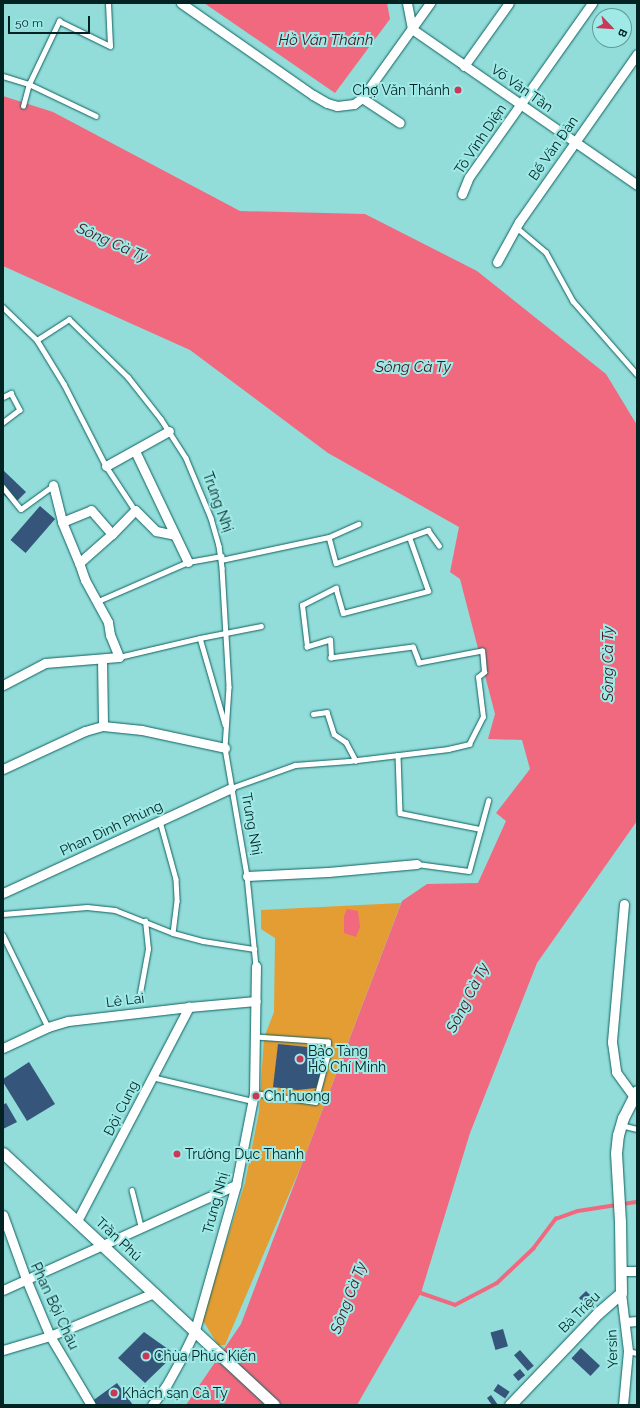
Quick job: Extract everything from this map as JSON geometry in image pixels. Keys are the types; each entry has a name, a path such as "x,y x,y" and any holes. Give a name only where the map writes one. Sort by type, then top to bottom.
{"street":[{"path":"181,3 327,103 337,106 354,104 362,98 430,3"},
{"path":"407,3 412,29"},
{"path":"464,66 509,3"},
{"name":"Tô Vĩnh Diện","path":"462,194 469,177 592,3"},
{"name":"Võ Văn Tần","path":"412,29 637,185"},
{"name":"Bế Văn Đàn","path":"497,262 516,226 637,54"},
{"path":"362,98 400,123"},
{"path":"106,466 169,431"},
{"path":"135,451 188,562"},
{"path":"3,685 17,676 45,663 119,657 110,635 108,622 85,580 62,522 54,486"},
{"path":"62,522 91,510 112,534"},
{"path":"79,563 112,534 135,510 156,531 175,535"},
{"path":"102,659 103,726"},
{"path":"3,769 85,730 103,726 142,730 225,748"},
{"name":"Phan Đình Phùng","path":"3,893 231,788"},
{"path":"247,876 328,872 417,864"},
{"path":"624,904 612,1042 616,1072 636,1094"},
{"name":"Trưng Nhị","path":"152,1405 166,1386 182,1357 194,1330 236,1185 254,1097 256,966"},
{"name":"Lê Lai","path":"3,1048 48,1027 68,1021 256,1001"},
{"name":"Đội Cung","path":"77,1221 189,1007"},
{"name":"Bà Triệu","path":"510,1405 598,1313 621,1293 620,1222 616,1153 621,1125 636,1094"},
{"name":"Trần Phú","path":"3,1153 274,1405"},
{"path":"3,1290 102,1244 236,1185"},
{"name":"Phan Bội Châu","path":"3,1215 26,1279 50,1336 90,1405"},
{"path":"621,1271 637,1271"},
{"path":"3,1350 50,1336 154,1293"},
{"name":"Yersin","path":"621,1293 625,1322 632,1352 623,1405"},
{"path":"625,1322 637,1321"}],"lane":[{"path":"23,106 29,84 59,21 110,46 108,3"},
{"path":"3,76 29,84 96,116"},
{"path":"516,226 546,252 573,301 637,374"},
{"path":"3,307 36,340 64,384 106,466 135,510"},
{"name":"Trưng Nhị","path":"36,340 70,319 128,377 169,431 186,458 211,518 221,558 229,687 225,748 247,876 256,966"},
{"path":"3,397 11,393 20,410 3,422"},
{"path":"3,487 21,509 54,486"},
{"path":"96,602 188,562 221,558 329,537 358,524"},
{"path":"329,537 336,563 428,530 440,545"},
{"path":"231,788 295,765 356,761 448,749 469,744 483,717 478,677 484,672 482,651 419,663 413,647 331,658 330,640 307,647 302,606 336,588 343,613 428,591 409,537"},
{"path":"119,657 200,638 261,626"},
{"path":"200,638 226,728"},
{"path":"313,714 326,712 334,734 346,742 356,761"},
{"path":"398,755 400,813 480,829"},
{"path":"417,864 469,871 488,801"},
{"path":"160,820 176,879 177,901 174,933"},
{"path":"3,914 88,907 115,910 174,933 204,941 254,949"},
{"path":"140,993 148,948 145,921"},
{"path":"3,935 48,1027"},
{"path":"152,1077 254,1097 315,1102 328,1057 328,1042 256,1037"},
{"path":"621,1125 637,1129"},
{"path":"132,1190 141,1227"}],"shaded area":[{"path":"401,903 301,1166 225,1345 218,1345 202,1319 245,1183 259,1112 264,1038 274,1012 275,938 261,929 261,910"}],"water":[{"name":"Hồ Văn Thánh","path":"204,3 387,3 390,19 335,93"},
{"name":"Sông Cà Ty","path":"3,96 53,112 240,211 365,214 477,271 606,374 637,425 637,821 537,963 470,1133 421,1293 357,1405 186,1405 241,1324 402,901 427,884 478,883 506,821 496,813 530,769 522,740 488,739 495,714 460,579 450,572 459,527 328,453 190,350 3,266"},
{"path":"347,909 358,911 360,927 356,937 344,933 344,916"}],"building":[{"path":"3,470 26,492 14,504 3,494"},
{"path":"40,506 55,519 26,553 10,540"},
{"name":"Bảo Tàng Hồ Chí Minh","path":"278,1044 327,1049 316,1088 297,1090 273,1087"},
{"path":"29,1062 55,1104 27,1121 3,1082 3,1079"},
{"path":"6,1103 17,1122 3,1129 3,1105"},
{"path":"586,1291 595,1300 588,1307 579,1298"},
{"path":"503,1329 508,1346 495,1350 491,1333"},
{"name":"Chùa Phúc Kiến","path":"144,1332 175,1354 145,1383 118,1358"},
{"path":"581,1348 600,1366 590,1376 571,1358"},
{"path":"520,1350 534,1366 528,1371 514,1355"},
{"path":"520,1369 525,1375 518,1381 513,1375"},
{"name":"Khách sạn Cà Ty","path":"117,1383 133,1405 93,1405 91,1402"},
{"path":"498,1384 510,1392 505,1398 494,1391"},
{"path":"491,1395 498,1405 492,1405 487,1398"}],"waterway":[{"path":"418,1292 455,1305 497,1283 533,1249 556,1219 578,1211 637,1202"}],"place":[{"name":"Chợ Văn Thánh","path":"458,90"},
{"name":"Bảo Tàng Hồ Chí Minh","path":"300,1059"},
{"name":"Chi huong","path":"256,1096"},
{"name":"Trường Dục Thanh","path":"177,1154"},
{"name":"Chùa Phúc Kiến","path":"146,1356"},
{"name":"Khách sạn Cà Ty","path":"114,1393"}]}
